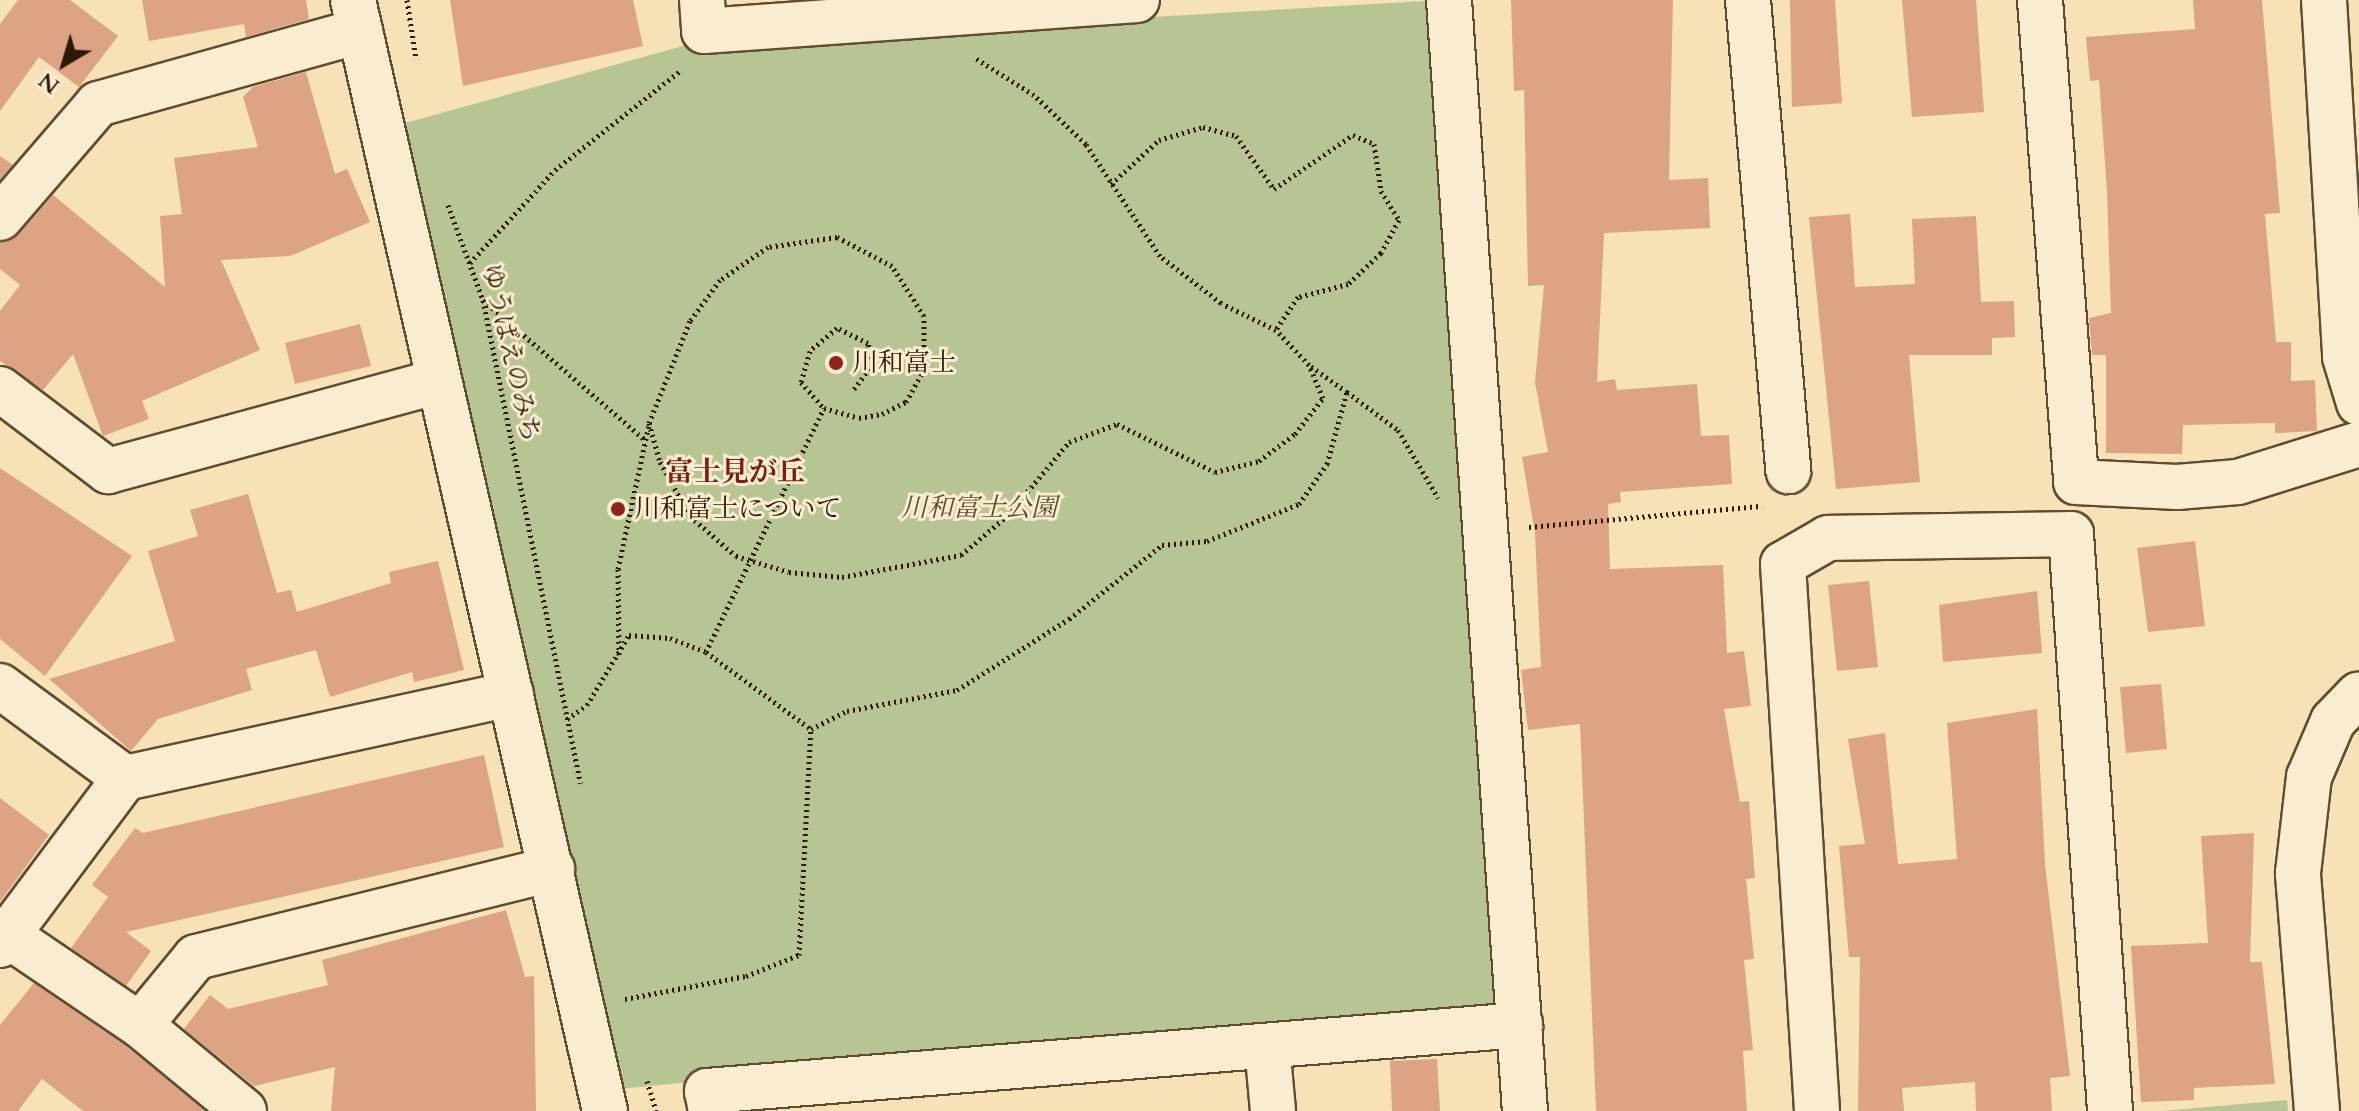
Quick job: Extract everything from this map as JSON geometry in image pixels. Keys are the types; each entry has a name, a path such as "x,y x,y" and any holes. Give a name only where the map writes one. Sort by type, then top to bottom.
{"street":[{"path":"702,0 704,31 1137,0"},
{"path":"1449,0 1525,1111"},
{"path":"1748,0 1779,488"},
{"path":"2040,0 2076,482 2177,487 2238,482 2359,444"},
{"path":"2324,0 2345,357 2359,403"},
{"path":"0,218 98,104 357,15 435,382 552,869 605,1111"},
{"path":"0,389 108,471 435,382"},
{"path":"1817,1111 1783,564 1828,538 2071,534 2110,1111"},
{"path":"0,686 125,778"},
{"path":"244,1111 140,1025 2,937 125,778 511,694"},
{"path":"2317,1111 2298,873 2309,777 2333,721 2359,694"},
{"path":"140,1025 196,957 552,869"},
{"path":"711,1111 707,1091 1520,1025"},
{"path":"1267,1046 1273,1111"}],"path":[{"path":"407,0 418,77"},
{"path":"968,53 1034,95 1086,144 1160,256 1221,303 1276,330 1309,365 1398,430 1432,495 1485,532 1779,488"},
{"path":"470,263 555,170 675,71 689,69"},
{"path":"1111,184 1159,140 1203,127 1236,136 1274,189 1353,135 1374,144 1381,191 1399,220 1381,253 1348,284 1298,297 1276,330"},
{"name":"ゆうばえのみち","path":"444,194 483,300 567,719 587,705 619,655"},
{"path":"619,655 618,569 649,423 690,321 720,280 768,247 837,237 892,266 924,316 924,370 906,402 882,414 859,418 824,408 801,382 810,351 837,328 868,343 873,364 854,389"},
{"path":"483,300 645,441"},
{"path":"649,423 660,462 690,516 736,556 842,577 961,555 1008,515 1069,442 1117,424 1215,472 1259,461 1295,434 1323,398 1309,365"},
{"path":"811,729 847,711 957,690 1069,619 1162,545 1207,541 1299,504 1327,464 1347,392"},
{"path":"706,652 754,561 824,408"},
{"path":"619,655 629,635 670,638 706,652 811,729"},
{"path":"624,999 746,976 799,955 811,729"}],"green space":[{"name":"川和富士公園","path":"1425,1 1495,1003 619,1089 398,125 690,44"},
{"path":"2287,1100 2288,1111 2162,1111"}],"building":[{"path":"18,0 70,0 118,36 79,87 39,57 0,111 0,24"},
{"path":"142,0 306,0 309,19 246,37 244,24 149,41"},
{"path":"450,0 633,0 643,46 463,86"},
{"path":"1511,0 1673,0 1669,180 1708,178 1710,228 1604,233 1597,382 1615,379 1617,390 1697,384 1701,436 1729,435 1732,484 1620,492 1621,502 1608,504 1610,569 1723,565 1727,653 1744,651 1751,706 1724,709 1740,802 1749,801 1755,878 1746,879 1754,959 1744,960 1753,1050 1743,1051 1747,1111 1596,1111 1580,724 1528,730 1521,670 1541,667 1535,533 1522,457 1548,452 1535,382 1544,285 1528,286 1524,90 1514,91"},
{"path":"1790,0 1835,0 1842,103 1792,107"},
{"path":"1902,0 1976,0 1984,112 1912,117"},
{"path":"2193,0 2262,0 2280,213 2265,214 2276,342 2291,342 2291,381 2315,380 2317,431 2275,433 2275,423 2183,425 2182,454 2106,453 2106,355 2092,355 2089,318 2111,313 2107,191 2099,80 2090,81 2086,37 2195,29"},
{"path":"306,72 335,174 347,169 370,222 290,256 221,260 260,350 142,401 149,419 103,436 73,354 43,390 0,361 0,311 20,285 0,269 0,242 19,234 53,195 165,287 160,216 182,214 174,158 258,147 243,97 253,87"},
{"path":"0,156 13,165 0,180"},
{"path":"1850,214 1855,287 1915,284 1912,219 1976,216 1981,302 2014,301 2015,337 1992,338 1992,355 1909,355 1920,482 1836,489 1809,217"},
{"path":"360,324 371,366 295,384 285,343"},
{"path":"0,468 132,556 45,676 0,639"},
{"path":"248,494 277,593 291,590 297,612 391,583 389,572 438,561 464,670 414,682 412,672 330,697 316,650 246,669 252,690 158,719 131,751 49,679 175,641 148,551 198,536 190,510"},
{"path":"2195,541 2205,626 2148,632 2137,548"},
{"path":"1869,581 1878,667 1837,671 1828,585"},
{"path":"2037,591 2042,653 1943,662 1939,605"},
{"path":"2161,684 2167,749 2126,753 2120,687"},
{"path":"2037,709 2045,864 2070,1076 2050,1078 2052,1111 1976,1111 1975,1082 1902,1088 1904,1111 1858,1111 1860,957 1849,957 1839,846 1865,844 1848,739 1885,733 1898,864 1957,859 1947,723"},
{"path":"484,755 504,847 126,932 151,951 126,986 71,948 108,897 92,885 135,828 143,833"},
{"path":"0,798 49,835 0,902"},
{"path":"2254,833 2250,962 2262,962 2275,1084 2194,1088 2194,1100 2141,1102 2131,946 2208,943 2201,836"},
{"path":"506,910 525,977 534,976 536,1111 331,1111 335,1067 254,1086 184,1029 210,995 228,1009 328,985 322,960"},
{"path":"34,983 125,1045 205,1111 83,1111 42,1079 18,1111 0,1111 0,1025"},
{"path":"1437,1059 1440,1111 1392,1111 1390,1061"}],"place":[{"name":"川和富士","path":"836,363"},
{"name":"川和富士について","path":"618,509"}],"district":[{"name":"富士見が丘","path":"735,472"}]}
